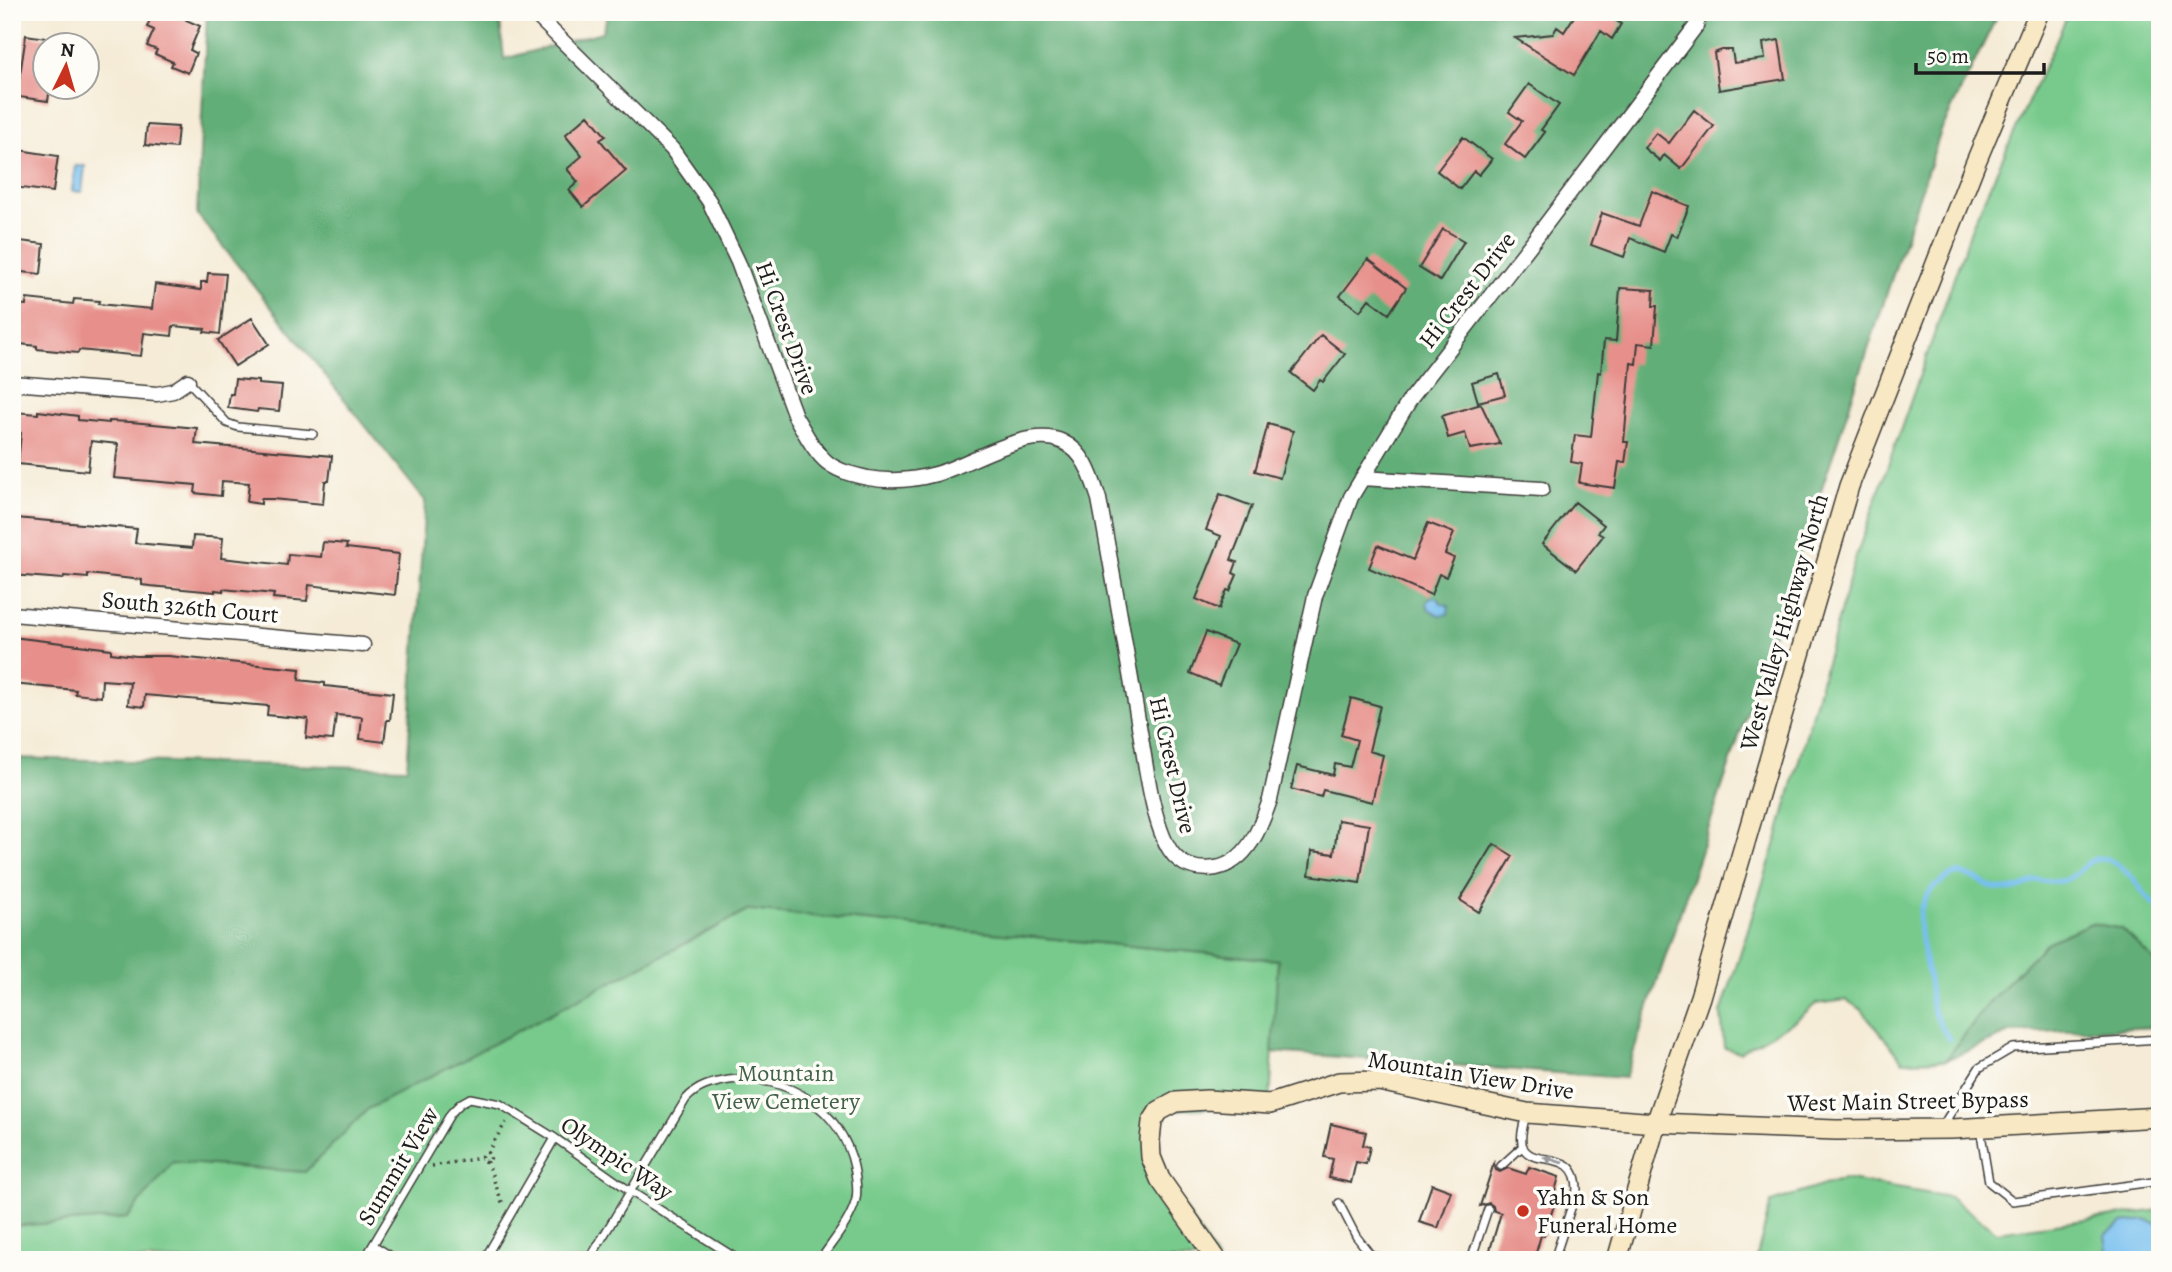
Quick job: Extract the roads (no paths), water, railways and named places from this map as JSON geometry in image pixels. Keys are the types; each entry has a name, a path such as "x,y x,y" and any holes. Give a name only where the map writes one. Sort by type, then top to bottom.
{"main road":[{"name":"West Valley Highway North","path":"1617,1260 1657,1123 1700,997 1849,485 1975,164 2039,12"},
{"name":"Mountain View Drive","path":"1217,1260 1160,1179 1151,1157 1152,1122 1159,1111 1176,1102 1208,1100 1270,1104 1339,1082 1360,1080 1403,1085 1527,1113 1657,1123"},
{"name":"West Main Street Bypass","path":"1657,1123 1836,1130 1941,1129 2160,1117"}],"street":[{"name":"Hi Crest Drive","path":"533,12 672,149 702,192 725,232 738,262 795,416 826,462 840,471 879,480 918,478 939,474 992,451 1045,438 1063,442 1082,458 1099,499 1146,768 1159,827 1170,850 1183,863 1199,869 1224,866 1241,854 1261,827 1315,596 1340,523 1362,478 1411,398 1696,26 1700,12"},
{"path":"12,383 157,394 173,391 188,381"},
{"path":"1362,478 1542,489"},
{"name":"South 326th Court","path":"12,614 363,645"}],"lane":[{"path":"188,381 228,423 238,427 313,434"},
{"path":"1941,1129 1979,1068 2013,1048 2160,1039"},
{"path":"589,1260 686,1099 707,1083 738,1079 784,1085 800,1092 832,1121 851,1153 857,1185 856,1199 850,1215 820,1260"},
{"name":"Olympic Way","path":"470,1098 489,1101 512,1112 739,1260"},
{"name":"Summit View","path":"364,1260 451,1113 470,1098"},
{"path":"1527,1113 1521,1138 1528,1153 1567,1164 1577,1179 1577,1190 1554,1260"},
{"path":"1980,1127 1989,1182 2013,1201 2160,1181"},
{"path":"484,1260 555,1138"},
{"path":"1502,1166 1523,1146"},
{"path":"1339,1203 1356,1236 1370,1254 1385,1260"},
{"path":"1471,1260 1488,1209"},
{"path":"373,1245 397,1260"}],"water":[{"path":"75,166 85,166 82,192 72,191"},
{"path":"1431,597 1438,598 1441,603 1449,606 1448,614 1439,615 1429,609 1427,603"},
{"path":"2145,1220 2160,1225 2160,1254 2153,1260 2108,1260 2105,1235 2123,1223"}],"waterway":[{"path":"1949,1039 1933,1011 1919,927 1928,894 1948,877 1962,874 1997,889 2015,889 2038,880 2066,880 2089,862 2100,858 2114,863 2129,874 2160,910"}],"place":[{"name":"Yahn & Son Funeral Home","path":"1523,1211"}],"park label":[{"name":"Mountain View Cemetery","path":"786,1087"}]}
